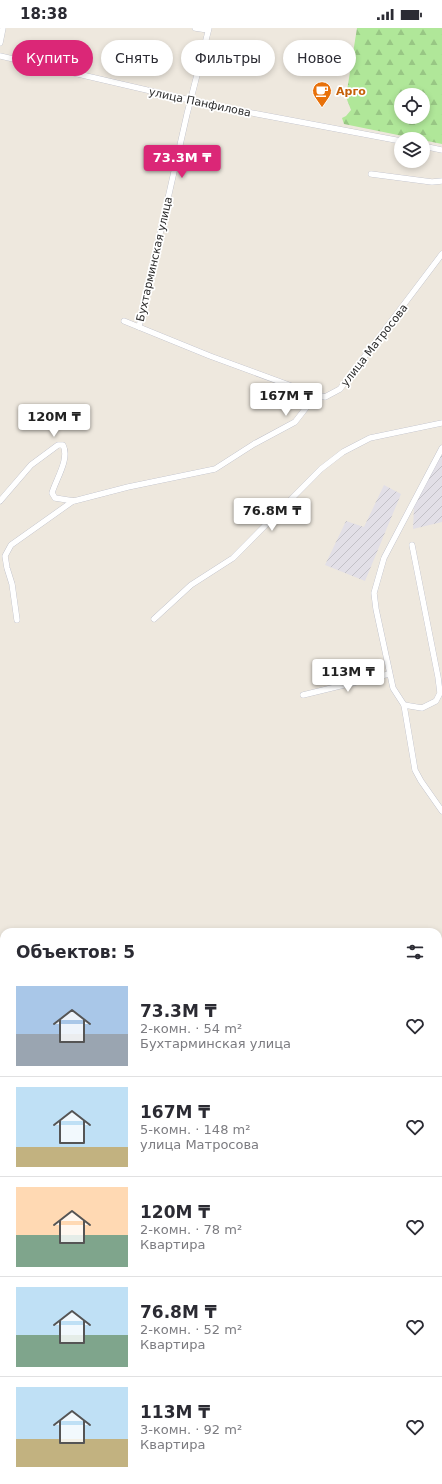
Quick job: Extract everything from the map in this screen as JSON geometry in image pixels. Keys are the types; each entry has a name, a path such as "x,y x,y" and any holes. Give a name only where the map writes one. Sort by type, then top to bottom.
{"street":[{"path":"0,43 3,28"},
{"path":"195,28 209,29"},
{"name":"Бухтарминская улица","path":"139,327 191,100 209,29"},
{"name":"улица Панфилова","path":"0,56 191,100 394,141"},
{"path":"430,147 442,150"},
{"path":"371,174 432,182 442,181"},
{"name":"улица Матросова","path":"316,396 325,397 340,389 442,254"},
{"path":"17,620 14,590 5,556 11,545 74,501 128,487 215,470 254,444 295,422 316,396 210,356 124,321"},
{"path":"154,619 191,585 237,554 322,469 343,452 370,438 442,424"},
{"path":"0,501 31,465 49,450 58,445 63,445 65,449 63,464 52,493 55,498 74,501"},
{"path":"442,448 384,558 377,578 374,593 389,674 393,688 404,705 415,770 442,811"},
{"path":"404,705 416,707 427,706 436,701 440,693 436,661 412,545"},
{"path":"303,695 389,674"}],"shaded area":[{"path":"442,453 442,522 413,529 414,507"},
{"path":"384,485 401,494 365,581 325,565 346,521 364,527"}],"green space":[{"path":"357,28 442,28 442,144 430,142 430,132 394,132 394,134 344,124 342,118 351,110 346,97 349,76 356,76 355,40"}],"place":[{"name":"Арго","path":"322,108"}]}
